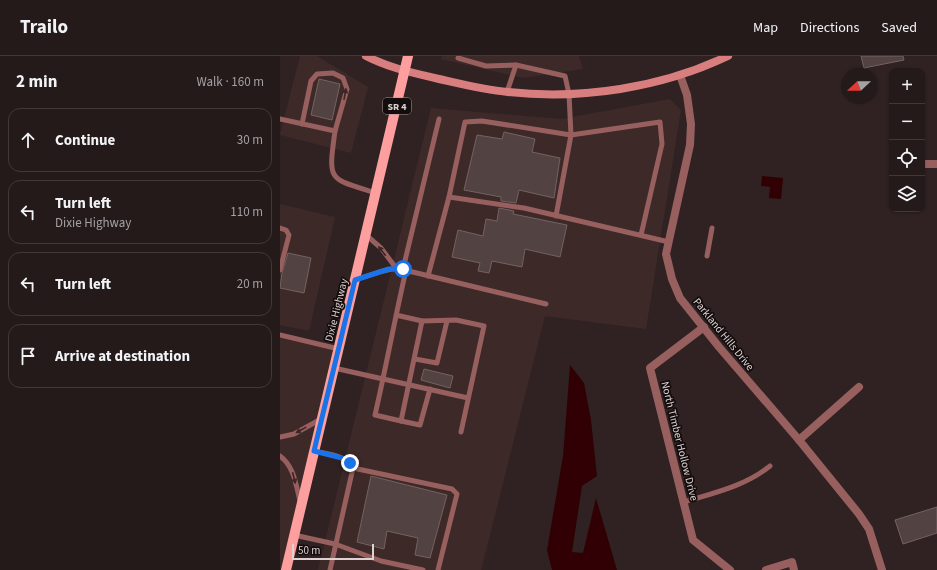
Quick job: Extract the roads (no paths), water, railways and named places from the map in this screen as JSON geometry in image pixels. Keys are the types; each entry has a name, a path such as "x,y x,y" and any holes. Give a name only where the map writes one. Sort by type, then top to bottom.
{"main road":[{"path":"366,56 405,71 466,85 506,92 569,94 623,88 680,75 728,56"},
{"name":"Dixie Highway","path":"286,570 408,56"}],"street":[{"name":"Parkland Hills Drive","path":"680,75 687,95 690,145 666,254 672,279 680,298 799,440 869,529 882,570"},
{"path":"925,164 937,164"},
{"name":"North Timber Hollow Drive","path":"704,327 650,368 693,540 730,570"},
{"path":"799,440 859,387"},
{"path":"766,570 792,562 794,570"}],"lane":[{"path":"459,56 458,58 486,66 516,64 565,76 569,94 572,136 556,216"},
{"path":"506,92 516,64"},
{"path":"302,124 311,81 317,74 333,74 342,78 347,89 335,131 331,162 332,173 340,182 376,193"},
{"path":"280,119 335,131"},
{"path":"430,390 420,426 375,415 384,379 404,270 439,119"},
{"path":"428,276 450,197 465,122 482,121 572,136 660,122 662,144 641,236"},
{"path":"450,197 524,208 669,242"},
{"path":"280,228 286,230 289,235 280,270"},
{"path":"707,256 712,228"},
{"path":"366,235 381,248 396,268"},
{"path":"355,280 396,268 546,304"},
{"path":"396,315 422,321 456,320 484,326 461,432"},
{"path":"415,359 437,363 447,320"},
{"path":"401,421 410,385 422,321"},
{"path":"280,335 339,349"},
{"path":"334,368 468,398"},
{"path":"280,437 294,434 321,418"},
{"path":"314,451 342,458 350,463 353,468 330,570"},
{"path":"280,456 293,471 301,504"},
{"path":"684,502 743,484 757,477 770,466"},
{"path":"353,468 452,489 457,494 438,570"},
{"path":"294,534 335,544 381,561 423,570"}]}
